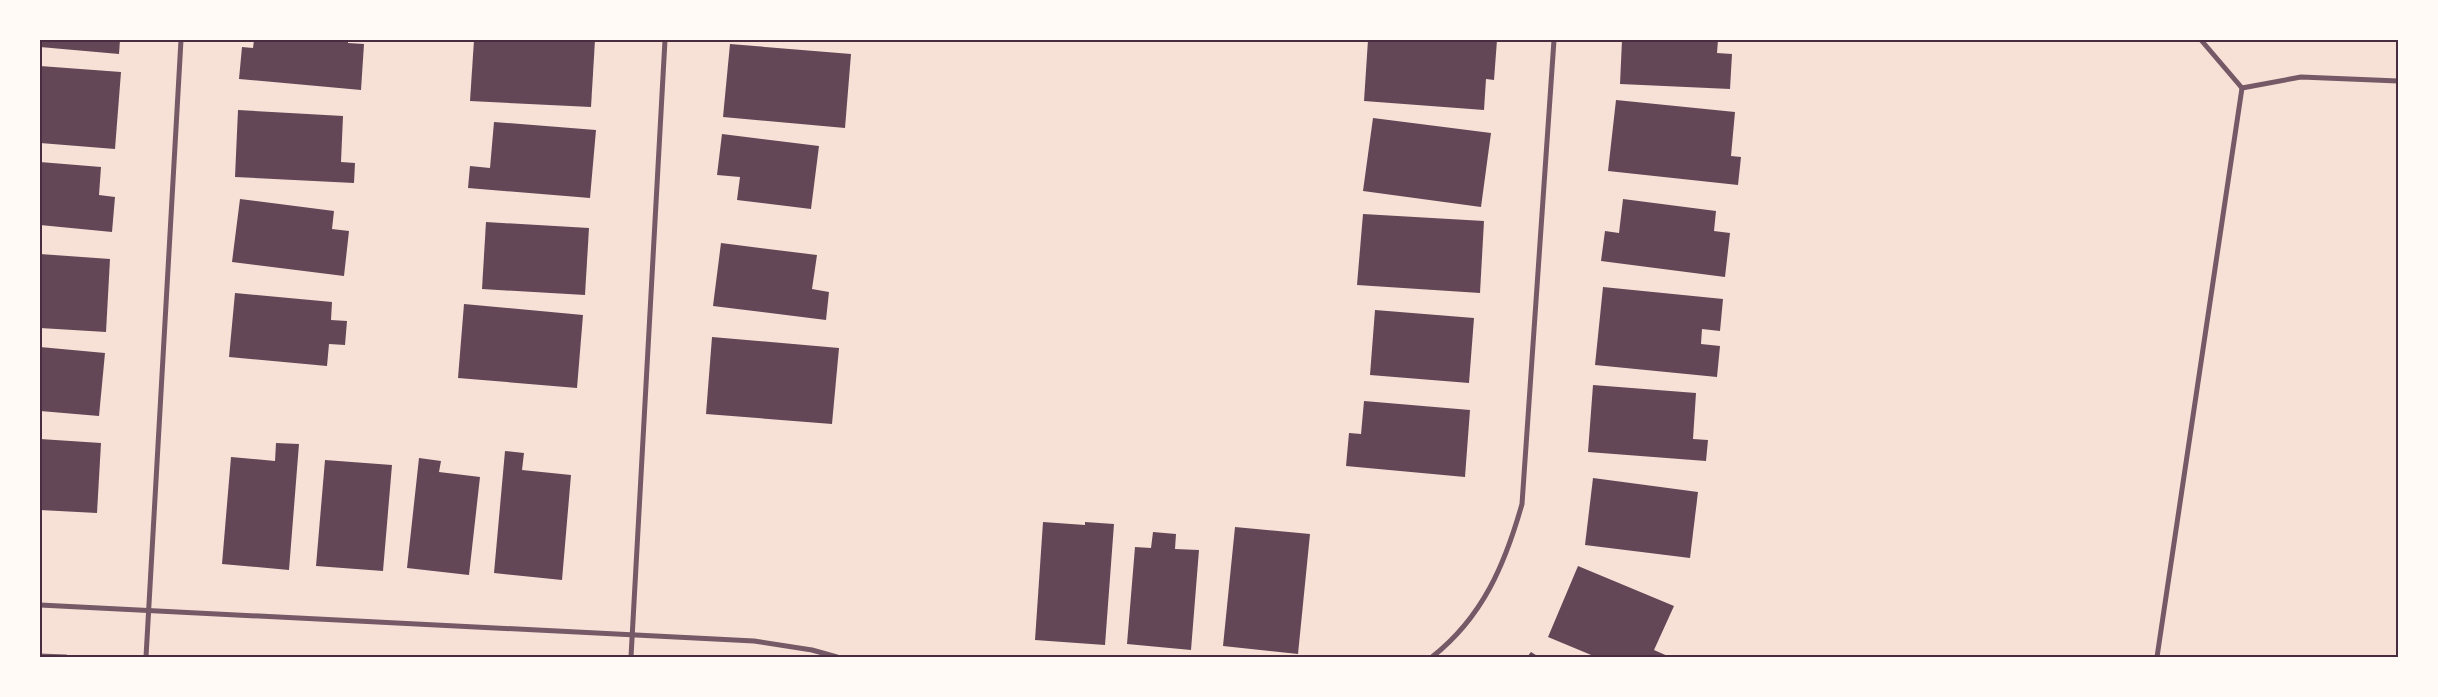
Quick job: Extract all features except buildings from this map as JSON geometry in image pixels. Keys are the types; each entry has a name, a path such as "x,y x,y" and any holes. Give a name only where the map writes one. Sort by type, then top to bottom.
{"street":[{"path":"146,657 182,40"},
{"path":"631,657 665,40"},
{"path":"1432,657 1458,636 1484,601 1502,565 1522,504 1554,40"},
{"path":"2157,657 2242,88 2201,40"},
{"path":"2242,88 2301,77 2398,81"},
{"path":"40,605 632,636 754,640 837,657"},
{"path":"40,656 66,657"}]}
